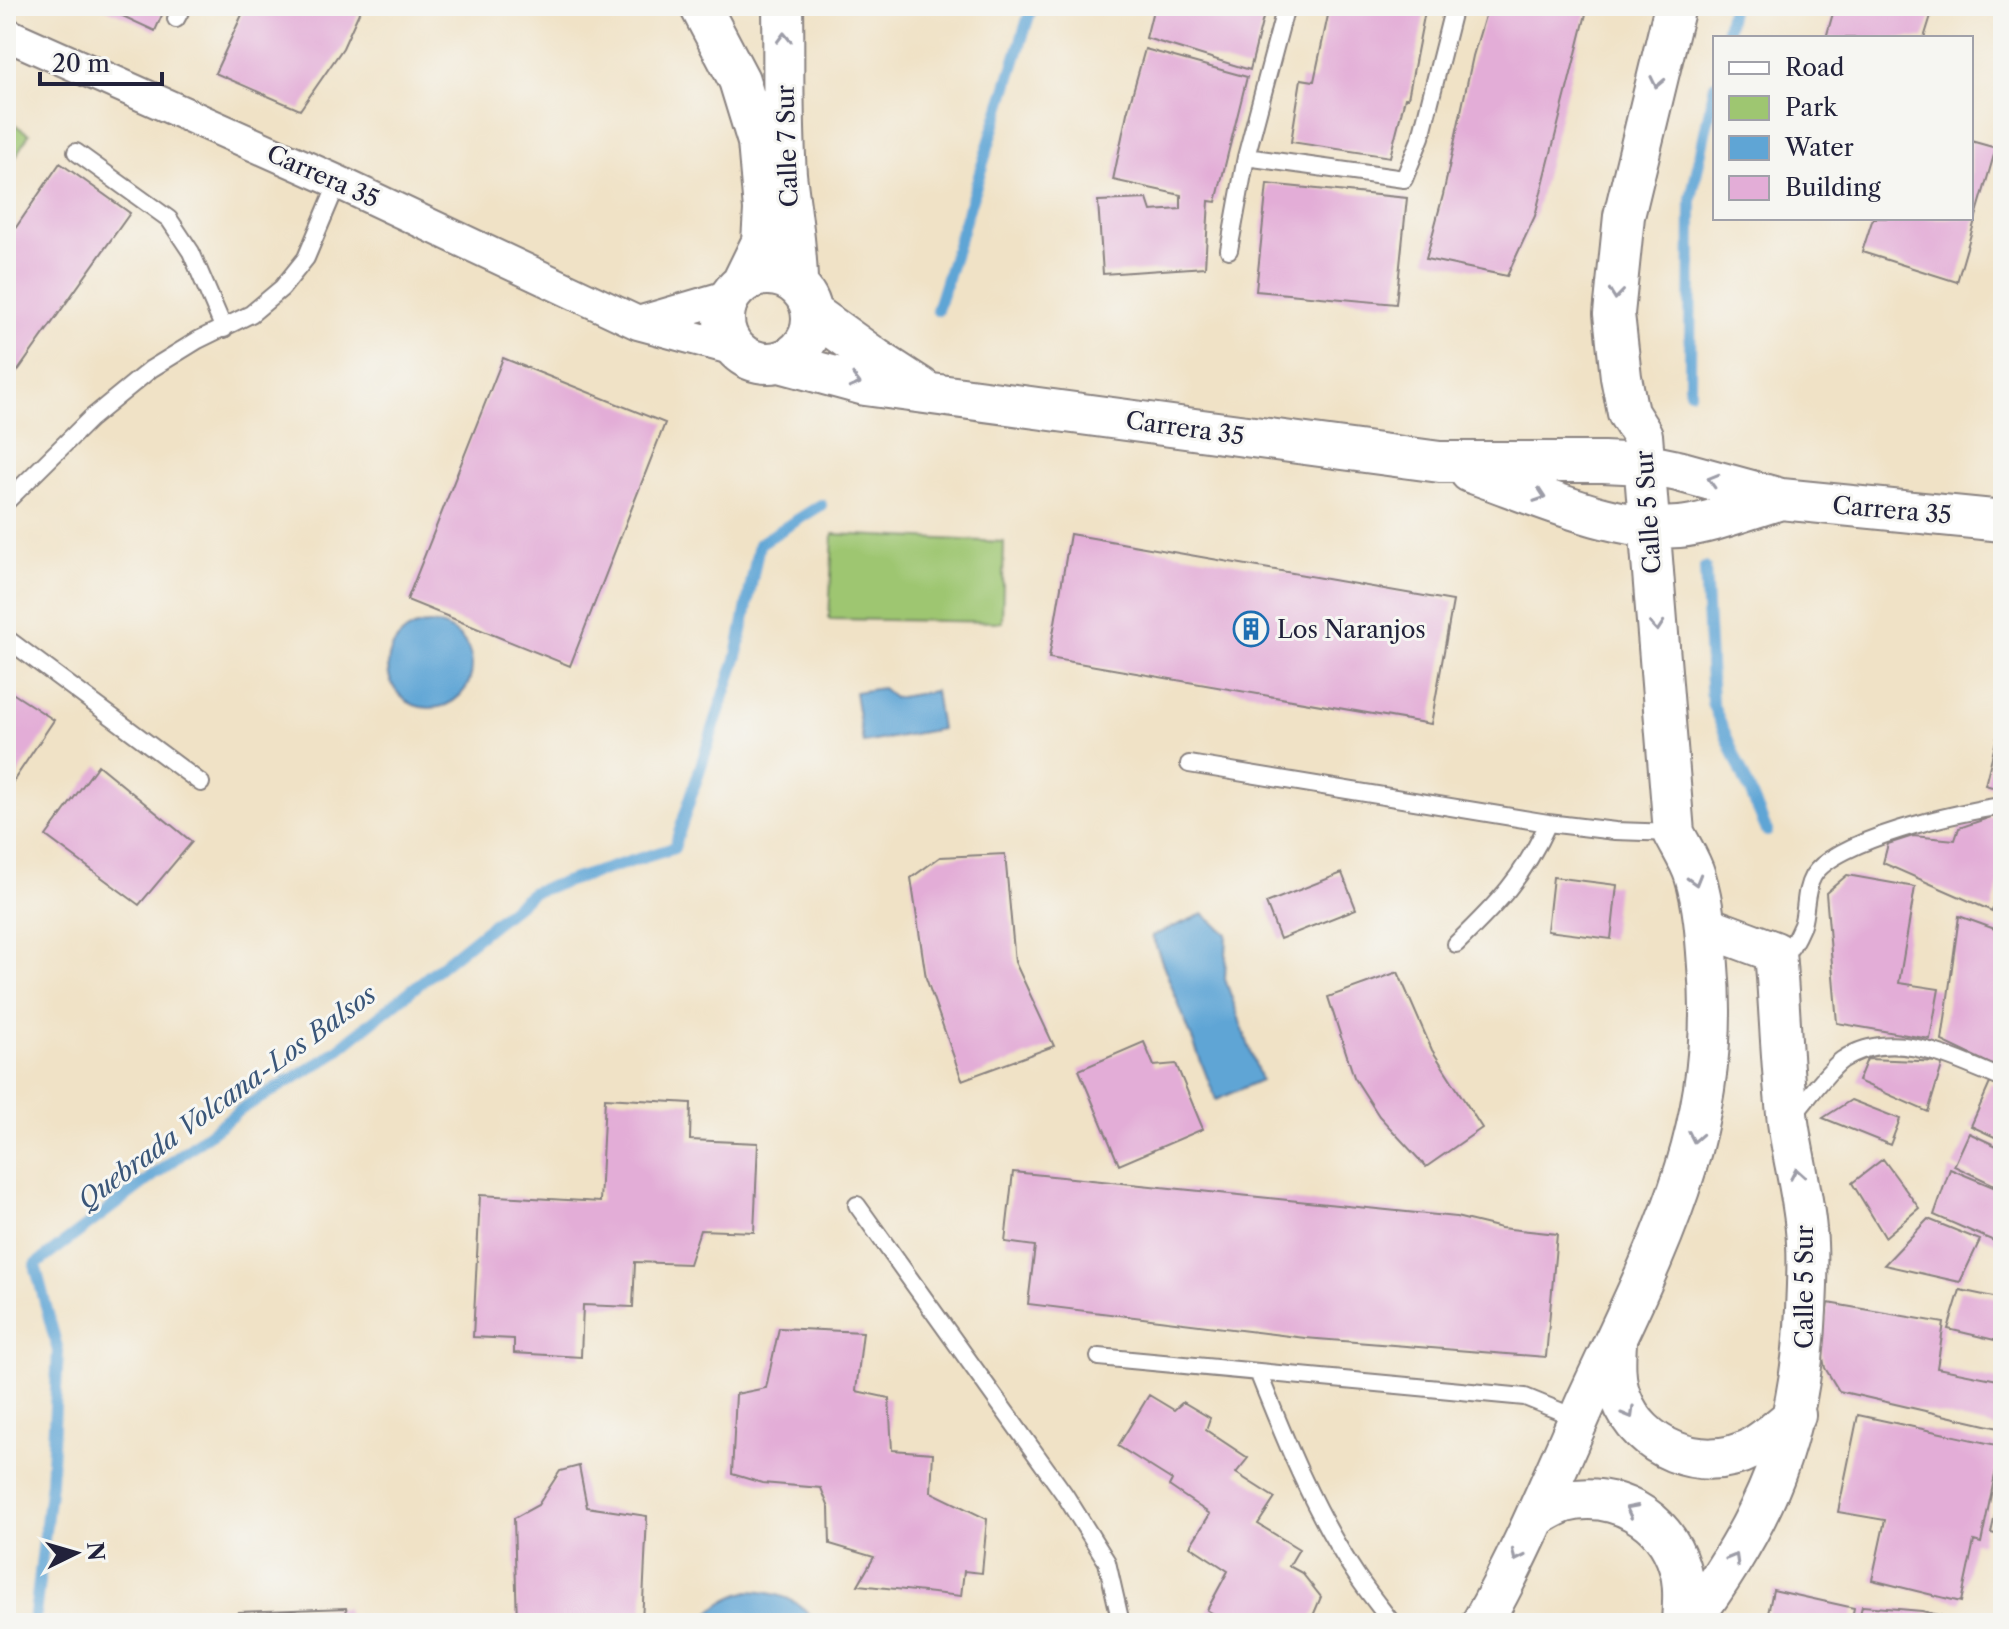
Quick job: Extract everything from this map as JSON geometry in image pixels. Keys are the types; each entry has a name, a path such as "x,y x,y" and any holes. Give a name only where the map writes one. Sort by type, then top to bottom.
{"street":[{"name":"Calle 7 Sur","path":"700,6 739,80 758,142 764,210 762,242 736,290"},
{"name":"Calle 7 Sur","path":"783,6 789,214 804,299"},
{"name":"Calle 5 Sur","path":"1482,1623 1537,1516 1675,1207 1693,1148 1708,1067 1710,991 1705,926 1695,874 1674,833 1642,435 1628,413 1614,314 1624,216 1675,6"},
{"name":"Carrera 35","path":"6,34 338,182 638,323 735,349"},
{"path":"638,323 736,290 755,276 769,274 784,277 804,299 811,329 805,343 795,354 780,362 757,362 735,349 724,323 725,309 736,290"},
{"name":"Carrera 35","path":"804,299 876,359 931,395"},
{"name":"Carrera 35","path":"780,362 865,385 1440,462 1644,464 1781,499 2003,521"},
{"name":"Carrera 35","path":"1440,462 1608,519 1648,527 1681,527 1781,499"},
{"path":"1705,926 1775,952"},
{"name":"Calle 5 Sur","path":"1689,1623 1723,1578 1753,1526 1777,1474 1795,1415 1804,1362 1806,1230 1788,1121 1775,952"},
{"path":"1616,1338 1615,1366 1620,1397 1635,1424 1659,1445 1688,1457 1719,1458 1749,1450 1795,1415"},
{"path":"1537,1516 1563,1503 1593,1499 1621,1504 1648,1519 1668,1540 1680,1567 1682,1623"}],"lane":[{"path":"1229,250 1246,157 1286,6"},
{"path":"1246,157 1404,179 1421,137 1454,6"},
{"path":"76,152 169,219 191,252 224,329"},
{"path":"6,502 90,419 151,369 198,340 251,314 282,288 306,258 338,182"},
{"path":"6,638 201,783"},
{"path":"1189,764 1548,823 1615,831 1674,833"},
{"path":"1775,952 1791,947 1802,924 1805,896 1814,875 1827,860 1908,826 1977,809 2003,806"},
{"path":"1456,944 1502,899 1532,858 1548,823"},
{"path":"1788,1121 1842,1061 1878,1046 1924,1047 2003,1079"},
{"path":"857,1205 1065,1495 1107,1562 1121,1623"},
{"path":"1099,1357 1525,1397 1579,1419"},
{"path":"1258,1372 1317,1506 1354,1572 1392,1623"}],"green space":[{"path":"6,119 29,134 6,173"},
{"path":"833,534 1004,542 1002,622 829,619"}],"water":[{"path":"430,624 453,631 465,643 472,666 465,689 453,701 430,708 407,701 395,689 388,666 395,643 407,631"},
{"path":"882,688 894,698 935,691 941,729 863,743 855,692"},
{"path":"1203,914 1227,934 1225,979 1261,1080 1216,1100 1152,936"},
{"path":"749,1591 787,1598 803,1608 816,1623 701,1623 722,1602"}],"building":[{"path":"101,6 166,6 155,31"},
{"path":"246,6 362,6 343,48 300,110 215,73"},
{"path":"1154,6 1266,6 1250,70 1146,38"},
{"path":"1330,6 1426,6 1408,98 1405,98 1390,157 1291,142 1301,79 1314,81"},
{"path":"1488,6 1588,6 1535,216 1507,276 1426,259 1473,56"},
{"path":"1835,6 1934,6 1925,36 1827,36"},
{"path":"1145,49 1247,77 1216,202 1209,201 1205,267 1103,274 1098,201 1147,199 1151,211 1181,209 1181,195 1113,180"},
{"path":"1973,142 1996,148 1957,282 1862,252 1872,220 1973,220"},
{"path":"60,163 130,213 17,372 6,364 6,242"},
{"path":"1267,184 1407,198 1396,304 1256,291"},
{"path":"503,358 665,423 570,666 407,600"},
{"name":"Los Naranjos","path":"1070,534 1453,601 1431,724 1049,658"},
{"path":"6,689 54,720 6,792"},
{"path":"2003,717 2003,790 1985,785"},
{"path":"98,765 192,842 139,905 46,836"},
{"path":"1991,817 2003,817 2003,867 1992,911 1883,863 1888,844 1913,836 1955,840 1959,828"},
{"path":"1005,854 1015,962 1054,1046 962,1080 926,978 911,878 940,857"},
{"path":"1342,873 1356,909 1280,939 1266,903"},
{"path":"1847,875 1915,887 1899,983 1939,989 1930,1039 1837,1023 1826,893"},
{"path":"1553,877 1617,885 1611,939 1547,931"},
{"path":"1959,916 2003,932 2003,1070 1942,1041"},
{"path":"1398,972 1432,1050 1482,1128 1426,1167 1379,1116 1354,1077 1328,997"},
{"path":"1144,1042 1154,1066 1176,1064 1203,1129 1119,1165 1079,1070"},
{"path":"1867,1059 1943,1062 1928,1112 1858,1081"},
{"path":"1990,1083 2003,1088 2003,1141 1971,1126"},
{"path":"605,1098 691,1103 690,1140 758,1143 754,1232 700,1230 689,1264 635,1262 633,1307 583,1305 581,1357 514,1353 514,1339 473,1337 480,1195 600,1202"},
{"path":"1851,1100 1900,1119 1890,1145 1823,1118"},
{"path":"1969,1133 2003,1149 2003,1189 1954,1166"},
{"path":"1883,1159 1919,1208 1885,1237 1852,1183"},
{"path":"1950,1169 2003,1191 2003,1245 1934,1215"},
{"path":"1013,1172 1456,1217 1501,1228 1557,1234 1546,1357 1305,1338 1028,1304 1035,1246 1005,1242"},
{"path":"1928,1219 1980,1240 1960,1282 1884,1265"},
{"path":"1960,1290 2003,1299 2003,1342 1948,1329"},
{"path":"1828,1303 1944,1323 1937,1368 2003,1381 2003,1429 1839,1391 1825,1368 1821,1348"},
{"path":"779,1328 863,1332 856,1391 889,1398 892,1450 933,1453 931,1492 987,1519 982,1573 964,1571 961,1596 858,1585 874,1557 830,1544 829,1508 821,1488 762,1483 732,1474 736,1394 766,1388"},
{"path":"1149,1395 1174,1410 1183,1402 1210,1418 1206,1430 1248,1458 1236,1473 1275,1498 1258,1524 1299,1549 1289,1566 1302,1573 1321,1597 1312,1618 1321,1623 1229,1623 1207,1610 1228,1571 1190,1546 1210,1514 1169,1486 1172,1480 1118,1446"},
{"path":"1858,1415 2001,1446 1981,1543 1974,1541 1961,1602 1872,1580 1885,1520 1838,1512"},
{"path":"579,1466 587,1507 647,1516 642,1623 517,1623 514,1518 538,1505 560,1471"},
{"path":"2003,1483 2003,1536 1991,1533"},
{"path":"1773,1590 1854,1608 1851,1623 1766,1623"},
{"path":"1862,1606 1922,1611 1970,1623 1858,1623"},
{"path":"346,1608 349,1623 238,1623 238,1612"}],"waterway":[{"name":"Quebrada Volcana-Los Balsos","path":"937,310 1032,6"},
{"path":"1725,36 1732,6"},
{"path":"1690,391 1691,199 1713,94"},
{"name":"Quebrada Volcana-Los Balsos","path":"34,1623 51,1482 58,1351 35,1265 243,1108 326,1059 533,892 674,848 737,656 759,544 821,505"},
{"path":"1705,568 1712,703 1767,831"}],"place":[{"name":"Los Naranjos","path":"1251,629"}]}
